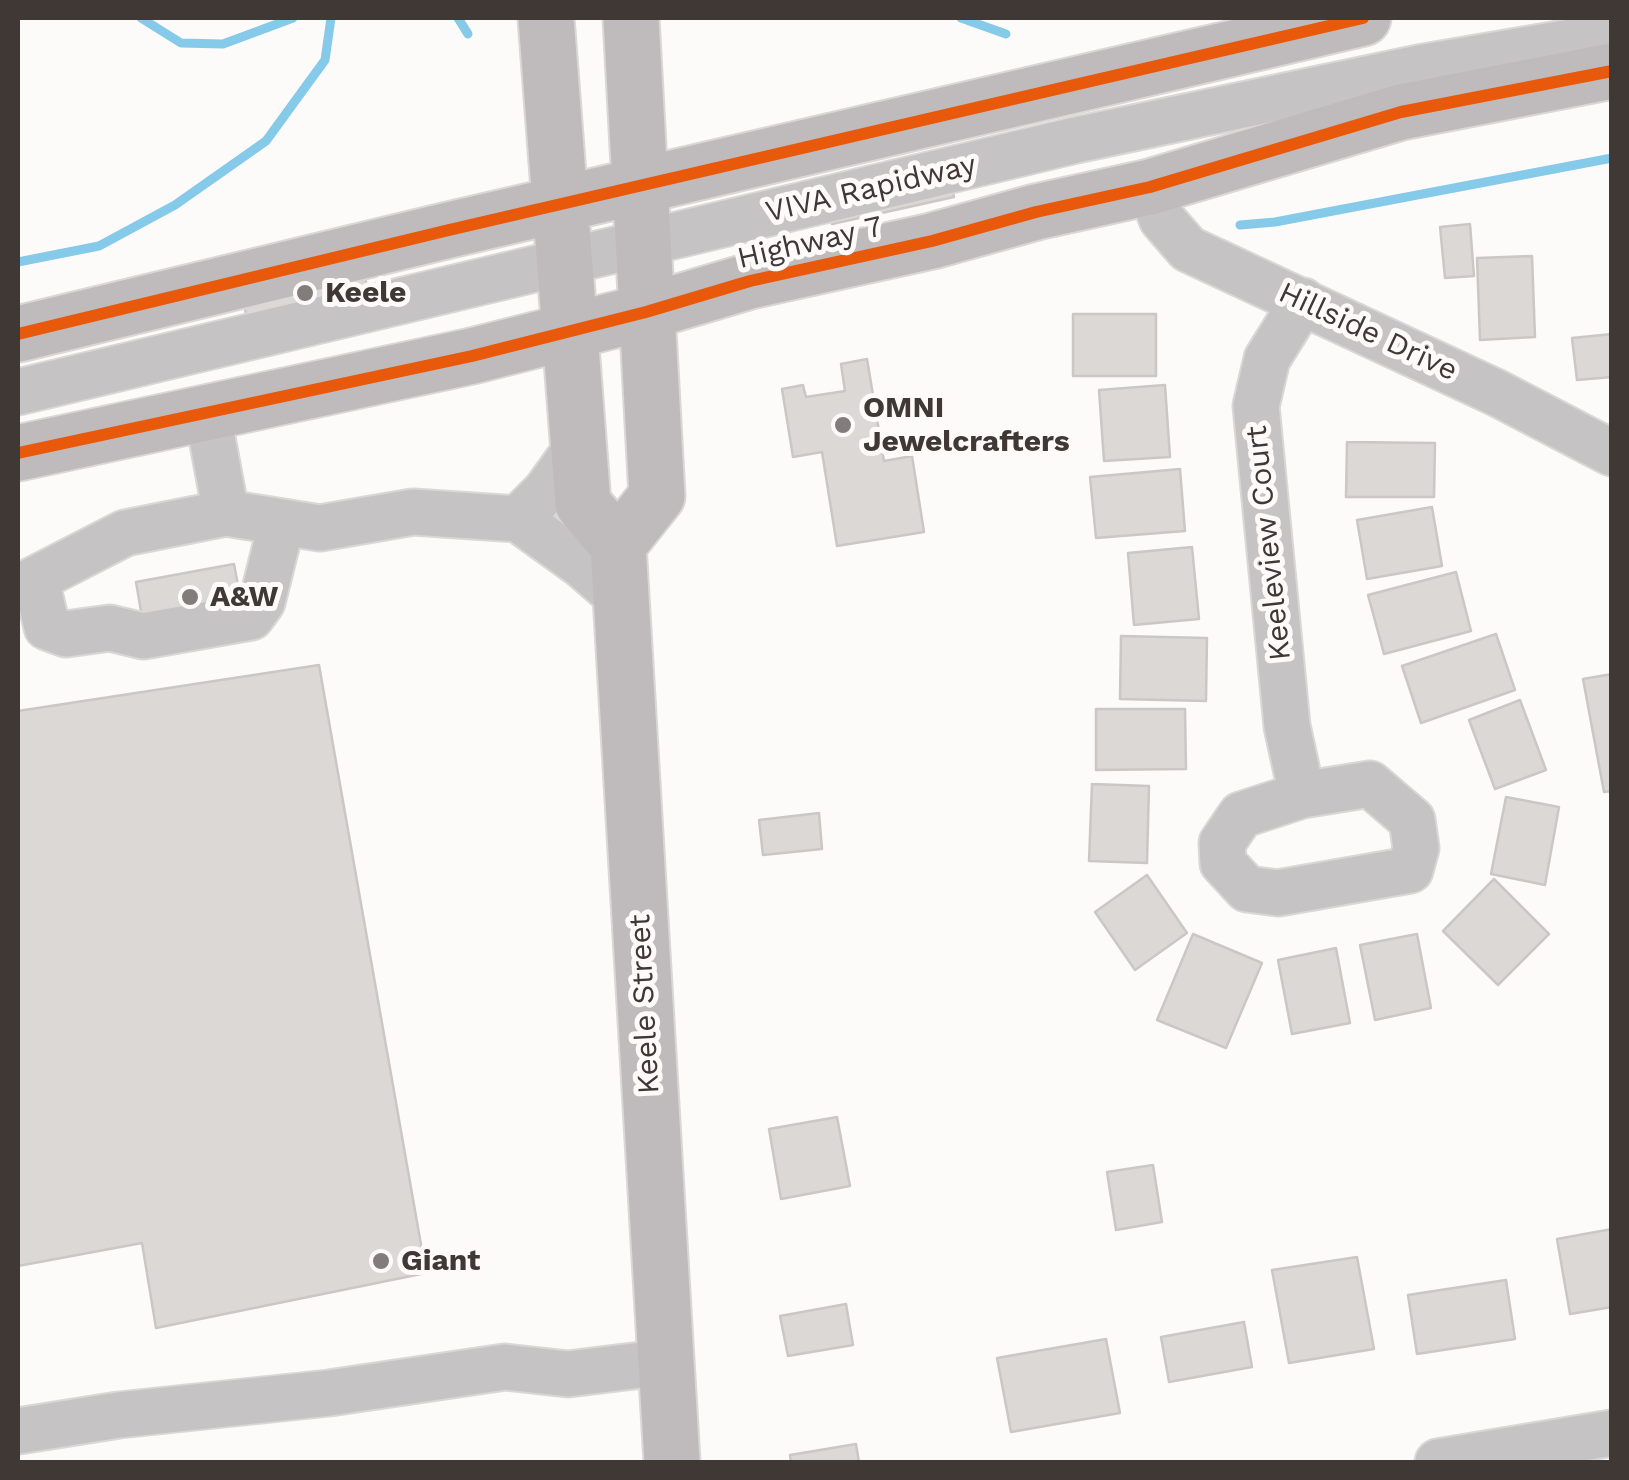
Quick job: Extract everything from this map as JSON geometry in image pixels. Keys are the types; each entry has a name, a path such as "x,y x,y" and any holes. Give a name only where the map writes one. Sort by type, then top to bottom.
{"main road":[{"path":"546,18 583,504 618,545 657,496 631,18"},
{"path":"18,334 1362,18"},
{"name":"Highway 7","path":"18,453 472,356 646,312 767,276 932,241 1036,212 1150,187 1401,112 1612,72"},
{"name":"Keele Street","path":"618,545 672,1462"}],"street":[{"name":"VIVA Rapidway","path":"18,392 1076,140 1419,68 1612,34"},
{"name":"Hillside Drive","path":"1150,187 1162,219 1188,249 1497,394 1612,454"},
{"name":"Keeleview Court","path":"1302,795 1287,726 1256,406 1267,359 1303,301"},
{"path":"207,410 226,514"},
{"path":"518,519 546,491 579,445"},
{"path":"282,522 262,602 251,616 143,636 110,628 66,634 48,627 27,584 125,533 226,514 282,522 320,528 413,512 518,519 621,599"},
{"path":"18,1431 118,1415 329,1394 505,1367 568,1374 666,1362"},
{"path":"1438,1462 1612,1433"}],"building":[{"path":"949,177 954,197 832,224 828,205"},
{"path":"1470,224 1474,276 1445,278 1440,227"},
{"path":"1532,256 1535,337 1480,340 1477,258"},
{"name":"Keele","path":"363,269 368,290 247,318 242,297"},
{"path":"1073,314 1156,314 1156,376 1073,376"},
{"path":"1612,334 1612,377 1577,380 1572,338"},
{"path":"867,359 884,461 912,456 924,532 837,546 822,452 793,457 782,389 803,385 806,397 845,391 841,364"},
{"path":"1165,385 1170,457 1104,461 1099,390"},
{"path":"1347,442 1435,443 1434,497 1346,497"},
{"path":"1180,469 1185,531 1096,538 1090,477"},
{"path":"1432,507 1442,566 1367,579 1357,520"},
{"path":"1192,547 1199,619 1134,625 1128,553"},
{"name":"A&W","path":"234,564 243,612 144,629 136,582"},
{"path":"1456,572 1471,631 1384,654 1368,595"},
{"path":"1496,634 1515,690 1421,723 1402,666"},
{"path":"1121,636 1207,638 1206,701 1120,699"},
{"path":"319,665 426,1273 156,1328 142,1243 18,1266 18,711"},
{"path":"1612,674 1612,791 1604,792 1583,679"},
{"path":"1520,700 1546,770 1495,789 1469,720"},
{"path":"1096,709 1185,709 1186,769 1096,770"},
{"path":"1092,784 1149,786 1147,863 1089,861"},
{"path":"1506,797 1559,807 1545,885 1491,874"},
{"path":"819,813 822,849 763,855 759,820"},
{"path":"1147,875 1187,933 1135,970 1095,912"},
{"path":"1494,879 1549,934 1498,985 1443,931"},
{"path":"1193,934 1262,963 1226,1048 1157,1020"},
{"path":"1417,934 1431,1008 1375,1020 1360,945"},
{"path":"1336,948 1350,1023 1292,1034 1278,960"},
{"path":"837,1117 850,1186 781,1199 769,1129"},
{"path":"1153,1165 1162,1222 1116,1230 1107,1172"},
{"path":"1612,1229 1612,1307 1570,1314 1557,1239"},
{"path":"1357,1257 1374,1349 1289,1363 1272,1270"},
{"path":"1506,1280 1515,1339 1417,1354 1408,1295"},
{"path":"846,1304 853,1345 788,1356 780,1316"},
{"path":"1244,1322 1252,1367 1169,1382 1161,1337"},
{"path":"1106,1339 1120,1413 1011,1432 997,1358"},
{"path":"856,1444 859,1462 791,1462 790,1455"}],"waterway":[{"path":"141,18 181,43 223,44 293,18"},
{"path":"18,262 99,246 175,205 266,141 325,60 331,18"},
{"path":"458,18 468,34"},
{"path":"961,18 1006,34"},
{"path":"1240,225 1275,222 1612,158"}],"cycle path":[{"path":"18,334 1363,18"},
{"path":"18,453 472,356 750,281 1150,187 1401,112 1612,71"}],"place":[{"name":"Keele","path":"305,293"},
{"name":"OMNI Jewelcrafters","path":"843,425"},
{"name":"A&W","path":"190,597"},
{"name":"Giant","path":"381,1261"}]}
